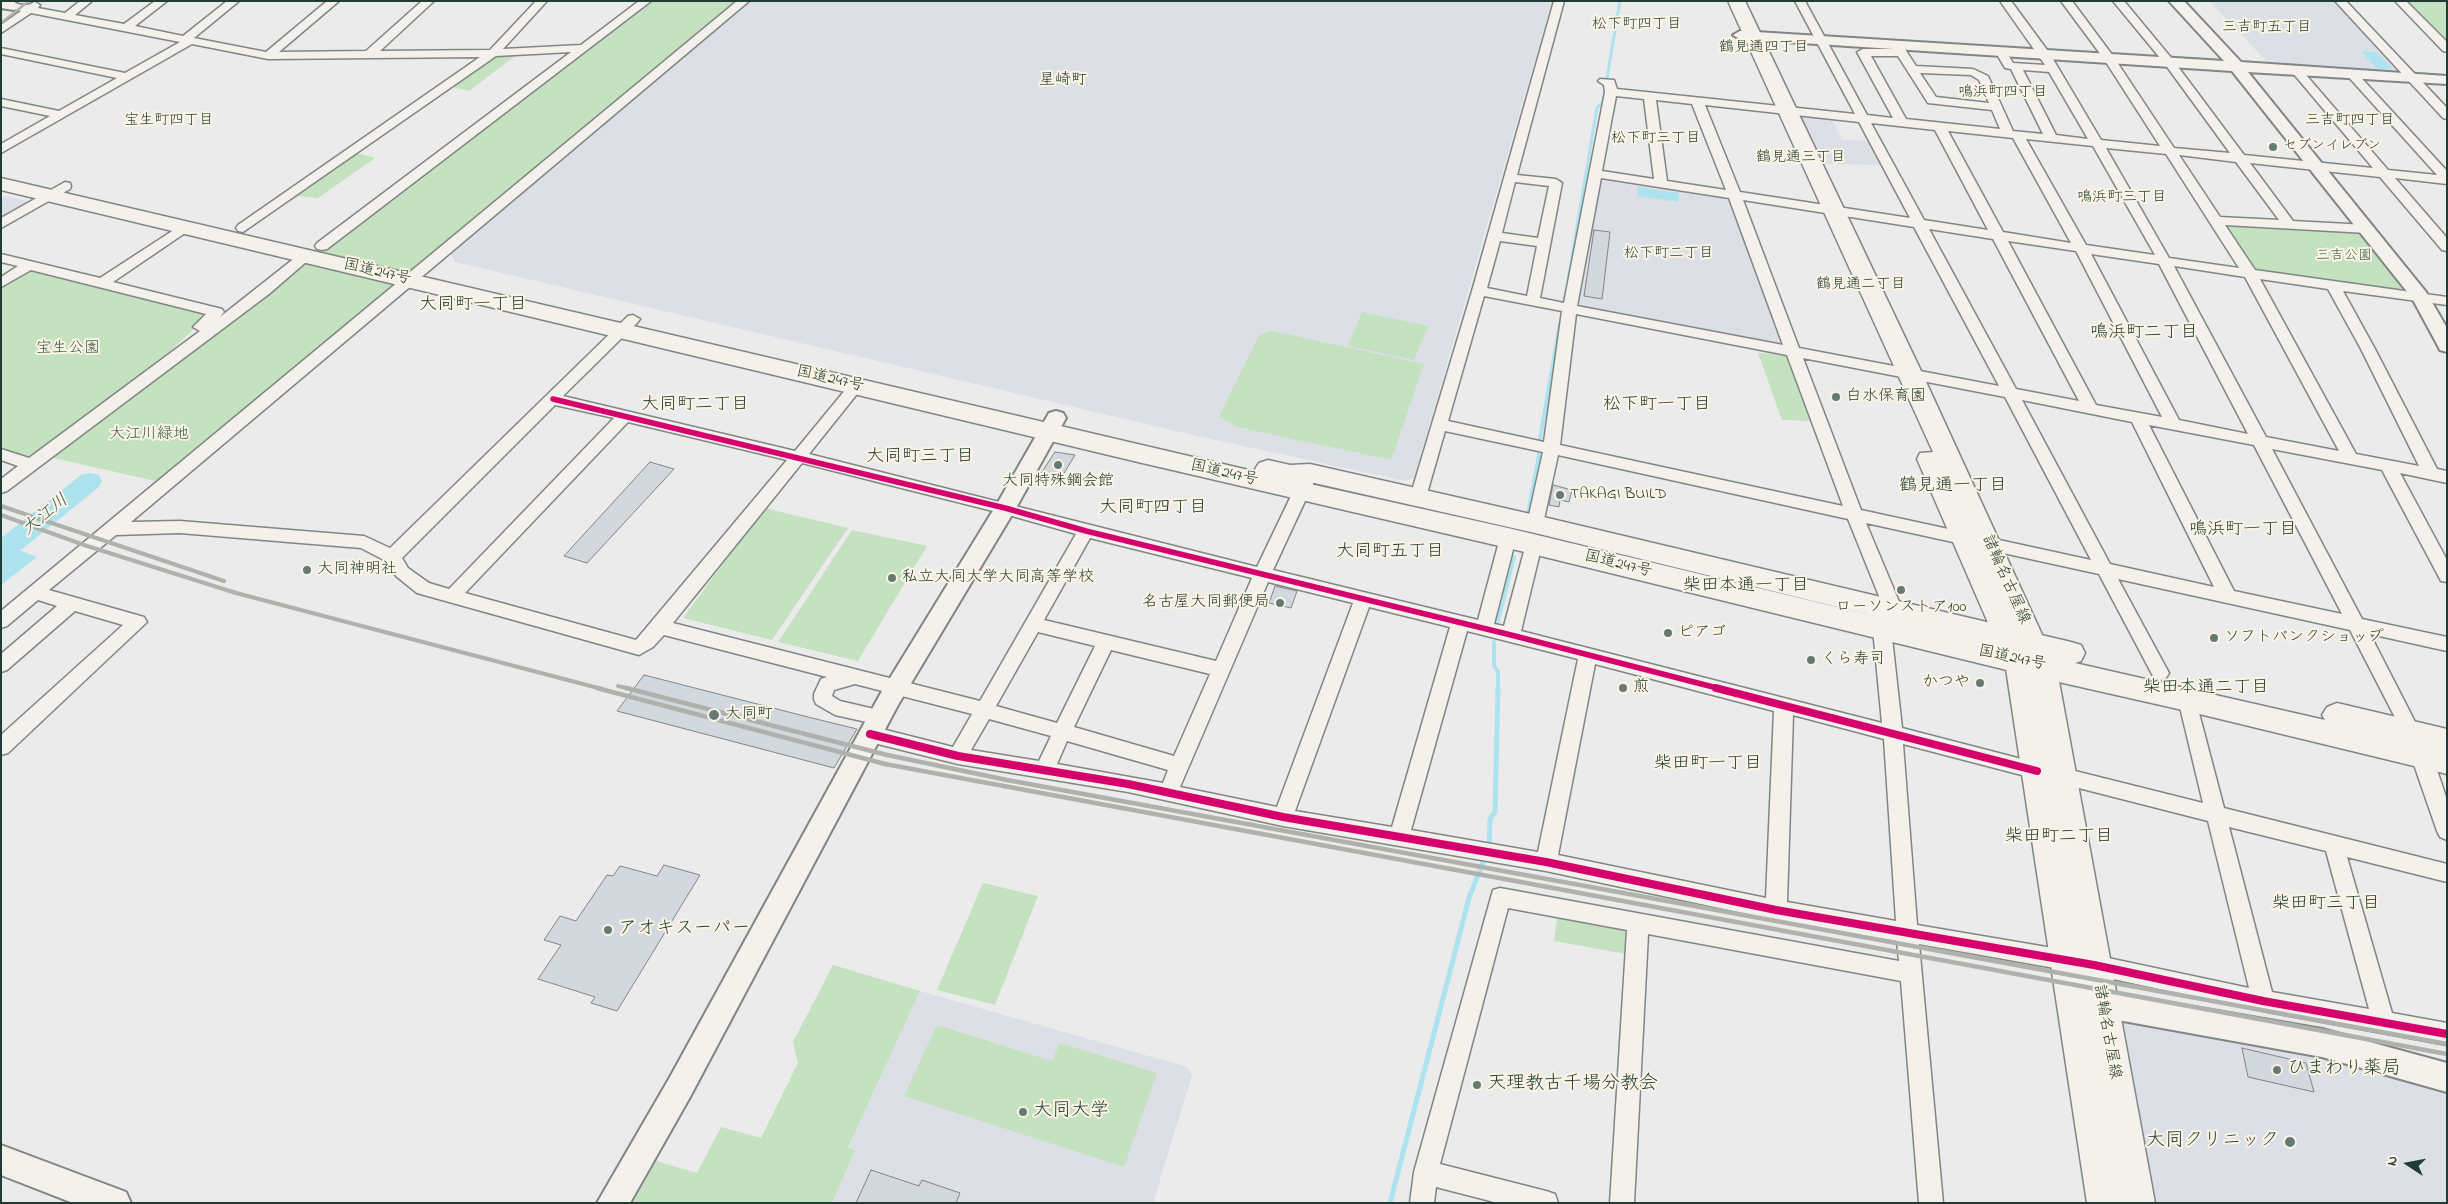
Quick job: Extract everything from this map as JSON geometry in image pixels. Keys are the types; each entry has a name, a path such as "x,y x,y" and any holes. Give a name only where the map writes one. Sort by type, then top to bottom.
{"main road":[{"name":"諸輪名古屋線","path":"1724,1 1746,36 1900,371 1988,544 2026,652 2050,773 2081,963 2106,1203"},
{"name":"諸輪名古屋線","path":"1736,1 1746,36"},
{"name":"国道247号","path":"1,171 57,191 183,228 314,251 1305,483 1508,538 1535,534"},
{"name":"国道247号","path":"1,184 57,191 243,228 314,251"},
{"name":"国道247号","path":"627,325 856,386 1052,425"},
{"name":"諸輪名古屋線","path":"1900,371 1964,539 2026,652"},
{"name":"国道247号","path":"1305,483 1418,497 1535,534 2026,652 2187,699 2427,749 2447,741"},
{"name":"国道247号","path":"2026,652 2160,673 2427,749"},
{"name":"諸輪名古屋線","path":"2081,963 2102,1004 2136,1203"}],"street":[{"path":"66,16 87,1"},
{"path":"127,27 162,1"},
{"path":"1,149 128,77 187,41 234,1"},
{"path":"268,56 334,1"},
{"path":"369,55 429,1"},
{"path":"243,228 493,53 542,1"},
{"path":"1,487 264,291 314,251 646,1"},
{"path":"1,621 514,190 744,1"},
{"path":"1418,497 1479,291 1559,1"},
{"path":"1800,1 2010,392 2102,569 2160,673"},
{"path":"2005,1 2044,54 2164,260 2356,624 2427,749 2447,831"},
{"path":"2066,1 2109,58 2250,274 2351,458"},
{"path":"2118,1 2169,62 2289,225"},
{"path":"2176,1 2236,66 2420,296 2447,346"},
{"path":"2340,1 2447,115"},
{"path":"2400,1 2447,49"},
{"path":"1,16 12,4 35,5 66,16 268,56 493,53 583,48"},
{"path":"1,30 35,5"},
{"path":"1746,36 1821,40 1900,49 2001,51 2447,80"},
{"path":"1900,49 1932,100 1997,107"},
{"path":"1900,49 1863,52 1902,123"},
{"path":"1,51 128,77"},
{"path":"2001,51 2009,66 2053,69"},
{"path":"2015,66 2051,138"},
{"path":"1912,69 1972,72 1984,78 2012,134 2080,246 2173,424"},
{"path":"2296,70 2447,247"},
{"path":"2351,73 2447,179"},
{"path":"1511,635 1535,534 1551,450 1570,307 1597,174 1608,85 1650,96 2447,179"},
{"path":"1650,96 1661,183"},
{"path":"1697,101 1795,352 1855,516 1888,620 1893,734 1910,973 1931,1203"},
{"path":"1,102 62,115"},
{"path":"1940,127 2091,408"},
{"path":"1597,174 2080,246 2250,274 2447,301"},
{"path":"1509,178 1556,184 1533,300"},
{"path":"1,224 57,191"},
{"path":"2215,221 2367,229"},
{"path":"102,283 183,228"},
{"path":"1494,236 1544,243"},
{"path":"1,258 216,312 172,353 170,360"},
{"path":"1,282 29,265"},
{"path":"2333,286 2439,476"},
{"path":"1479,291 1570,307 2439,476"},
{"path":"392,557 627,325"},
{"path":"109,529 180,527 364,542 392,557 402,572 423,588 639,648 660,628 856,386"},
{"path":"553,399 1006,508 1086,532 1484,630 1511,635 1784,707 2447,873"},
{"path":"453,595 625,416"},
{"path":"2138,418 2227,595"},
{"path":"1439,424 1551,450 2447,644"},
{"path":"613,1203 680,1087 897,687 1006,508 1052,425"},
{"path":"1,454 30,465"},
{"path":"2388,466 2447,576"},
{"path":"1168,793 1262,575 1305,483"},
{"path":"958,756 1086,532"},
{"path":"1484,630 1508,538"},
{"path":"1,747 138,622 35,593"},
{"path":"1283,817 1362,600"},
{"path":"1,665 72,603"},
{"path":"1033,624 1221,668"},
{"path":"1398,836 1460,624"},
{"path":"660,628 985,710 1179,765"},
{"path":"1044,770 1106,642"},
{"path":"1546,862 1588,655"},
{"path":"855,678 828,684 823,694 823,699 875,726 958,756 1168,793 1283,817 1546,862 1776,910 1907,931 2081,963 2263,1001 2447,1034"},
{"path":"2187,699 2263,1001"},
{"path":"1776,910 1784,707"},
{"path":"2334,845 2384,1023"},
{"path":"1422,1203 1426,1172 1500,897 1910,973"},
{"path":"1622,1203 1638,922"},
{"path":"2102,1004 2322,1043 2447,1078"},
{"path":"1,1160 115,1203"},
{"path":"1426,1172 1546,1203"}],"shaded area":[{"path":"750,1 1552,1 1414,478 1405,481 1202,437 455,262 448,250"},
{"path":"2209,1 2333,1 2399,71 2269,64"},
{"path":"1801,117 1832,119 1842,140 1868,141 1883,165 1824,164"},
{"path":"1606,181 1724,198 1730,203 1781,342 1776,344 1577,304 1600,182"},
{"path":"6,196 31,202 1,221 1,198"},
{"name":"大同大学","path":"920,991 1187,1067 1192,1075 1153,1203 832,1203 855,1152 848,1149"},
{"name":"大同クリニック","path":"2109,1011 2447,1082 2447,1203 2144,1203"}],"green space":[{"name":"大江川緑地","path":"651,1 741,1 160,482 49,457"},
{"path":"2402,1 2447,2 2447,47"},
{"path":"494,56 515,56 469,91 453,87"},
{"path":"357,153 375,158 318,198 297,196"},
{"name":"三吉公園","path":"2226,224 2352,231 2361,234 2402,289 2397,292 2259,272 2251,269 2222,226"},
{"name":"宝生公園","path":"34,271 209,315 162,361 32,456 25,456 1,448 1,286 24,272"},
{"path":"1362,312 1428,326 1414,360 1348,346"},
{"path":"1272,331 1424,364 1391,460 1237,427 1219,417 1259,335"},
{"path":"1758,353 1792,355 1815,421 1782,420"},
{"path":"764,508 848,528 772,640 683,618"},
{"path":"852,530 927,546 858,661 778,642"},
{"path":"983,883 1038,896 995,1005 937,990"},
{"path":"1558,914 1634,930 1632,955 1554,941"},
{"path":"833,965 920,991 848,1148 855,1151 832,1203 633,1203 656,1161 697,1173 721,1127 761,1138 798,1063 793,1042"},
{"path":"937,1025 1052,1061 1060,1043 1157,1073 1124,1167 904,1096"}],"water":[{"path":"2361,51 2376,52 2393,69 2377,69"},
{"path":"1638,187 1679,193 1678,202 1637,196"},
{"path":"1,543 37,557 1,585"}],"building":[{"path":"1594,230 1610,232 1602,299 1584,296"},
{"name":"大同特殊鋼会館","path":"1055,452 1075,455 1060,480 1040,475"},
{"path":"650,462 674,469 587,563 564,556"},
{"name":"TAKAGI BUILD","path":"1553,485 1572,490 1569,502 1560,500 1559,507 1549,505"},
{"name":"名古屋大同郵便局","path":"1275,586 1297,591 1291,608 1269,603"},
{"path":"644,675 857,729 834,768 617,711"},
{"name":"アオキスーパー","path":"664,865 700,875 617,1011 591,1003 595,997 538,979 561,945 544,940 560,916 576,921 607,875 613,876 620,866 657,876"},
{"name":"ひまわり薬局","path":"2242,1048 2306,1063 2314,1092 2248,1077"},
{"path":"871,1170 919,1186 922,1180 960,1193 956,1203 856,1203"}],"waterway":[{"path":"1565,298 1597,108 1603,102 1620,1"},
{"path":"1564,301 1565,297"},
{"path":"1540,439 1560,323"},
{"path":"1528,513 1540,450"},
{"name":"大江川","path":"1,552 90,481"},
{"path":"1497,624 1514,557"},
{"path":"1494,642 1494,666 1498,672 1498,688"},
{"path":"1489,847 1490,819 1495,812 1498,688"},
{"path":"1390,1203 1469,898 1485,857"}],"railway":[{"path":"1,23 29,1"},
{"path":"1,506 224,581"},
{"path":"1,515 84,545 236,593 602,689"},
{"path":"618,686 631,689"},
{"path":"597,688 885,764 2447,1054"},
{"path":"626,688 887,755 1007,780 2447,1044"}],"cycle path":[{"path":"553,399 1005,508 1086,531 1511,635 2037,771"},
{"path":"870,734 958,756 1128,784 1283,817 1546,862 1776,910 2094,965 2263,1001 2447,1034"}],"place":[{"name":"セブンイレブン","path":"2273,147"},
{"name":"白水保育園","path":"1836,397"},
{"name":"大同特殊鋼会館","path":"1058,465"},
{"name":"TAKAGI BUILD","path":"1560,495"},
{"name":"大同神明社","path":"307,570"},
{"name":"私立大同大学大同高等学校","path":"892,578"},
{"name":"ローソンストア100","path":"1901,590"},
{"name":"名古屋大同郵便局","path":"1280,603"},
{"name":"ピアゴ","path":"1668,633"},
{"name":"ソフトバンクショップ","path":"2214,638"},
{"name":"くら寿司","path":"1811,660"},
{"name":"かつや","path":"1980,683"},
{"name":"煎","path":"1623,688"},
{"name":"大同町","path":"714,715"},
{"name":"アオキスーパー","path":"608,930"},
{"name":"ひまわり薬局","path":"2277,1070"},
{"name":"天理教古千場分教会","path":"1477,1085"},
{"name":"大同大学","path":"1023,1112"},
{"name":"大同クリニック","path":"2290,1142"}],"district":[{"name":"松下町四丁目","path":"1637,26"},
{"name":"三吉町五丁目","path":"2267,29"},
{"name":"鶴見通四丁目","path":"1764,49"},
{"name":"星崎町","path":"1063,81"},
{"name":"鳴浜町四丁目","path":"2003,94"},
{"name":"宝生町四丁目","path":"169,122"},
{"name":"三吉町四丁目","path":"2350,122"},
{"name":"松下町三丁目","path":"1656,140"},
{"name":"鶴見通三丁目","path":"1801,159"},
{"name":"鳴浜町三丁目","path":"2122,199"},
{"name":"松下町二丁目","path":"1669,255"},
{"name":"鶴見通二丁目","path":"1861,286"},
{"name":"大同町一丁目","path":"473,306"},
{"name":"鳴浜町二丁目","path":"2144,334"},
{"name":"大同町二丁目","path":"695,406"},
{"name":"松下町一丁目","path":"1657,406"},
{"name":"大同町三丁目","path":"920,458"},
{"name":"鶴見通一丁目","path":"1953,487"},
{"name":"大同町四丁目","path":"1153,509"},
{"name":"鳴浜町一丁目","path":"2243,531"},
{"name":"大同町五丁目","path":"1390,553"},
{"name":"柴田本通一丁目","path":"1746,587"},
{"name":"柴田本通二丁目","path":"2206,689"},
{"name":"柴田町一丁目","path":"1708,765"},
{"name":"柴田町二丁目","path":"2059,838"},
{"name":"柴田町三丁目","path":"2326,905"}]}
